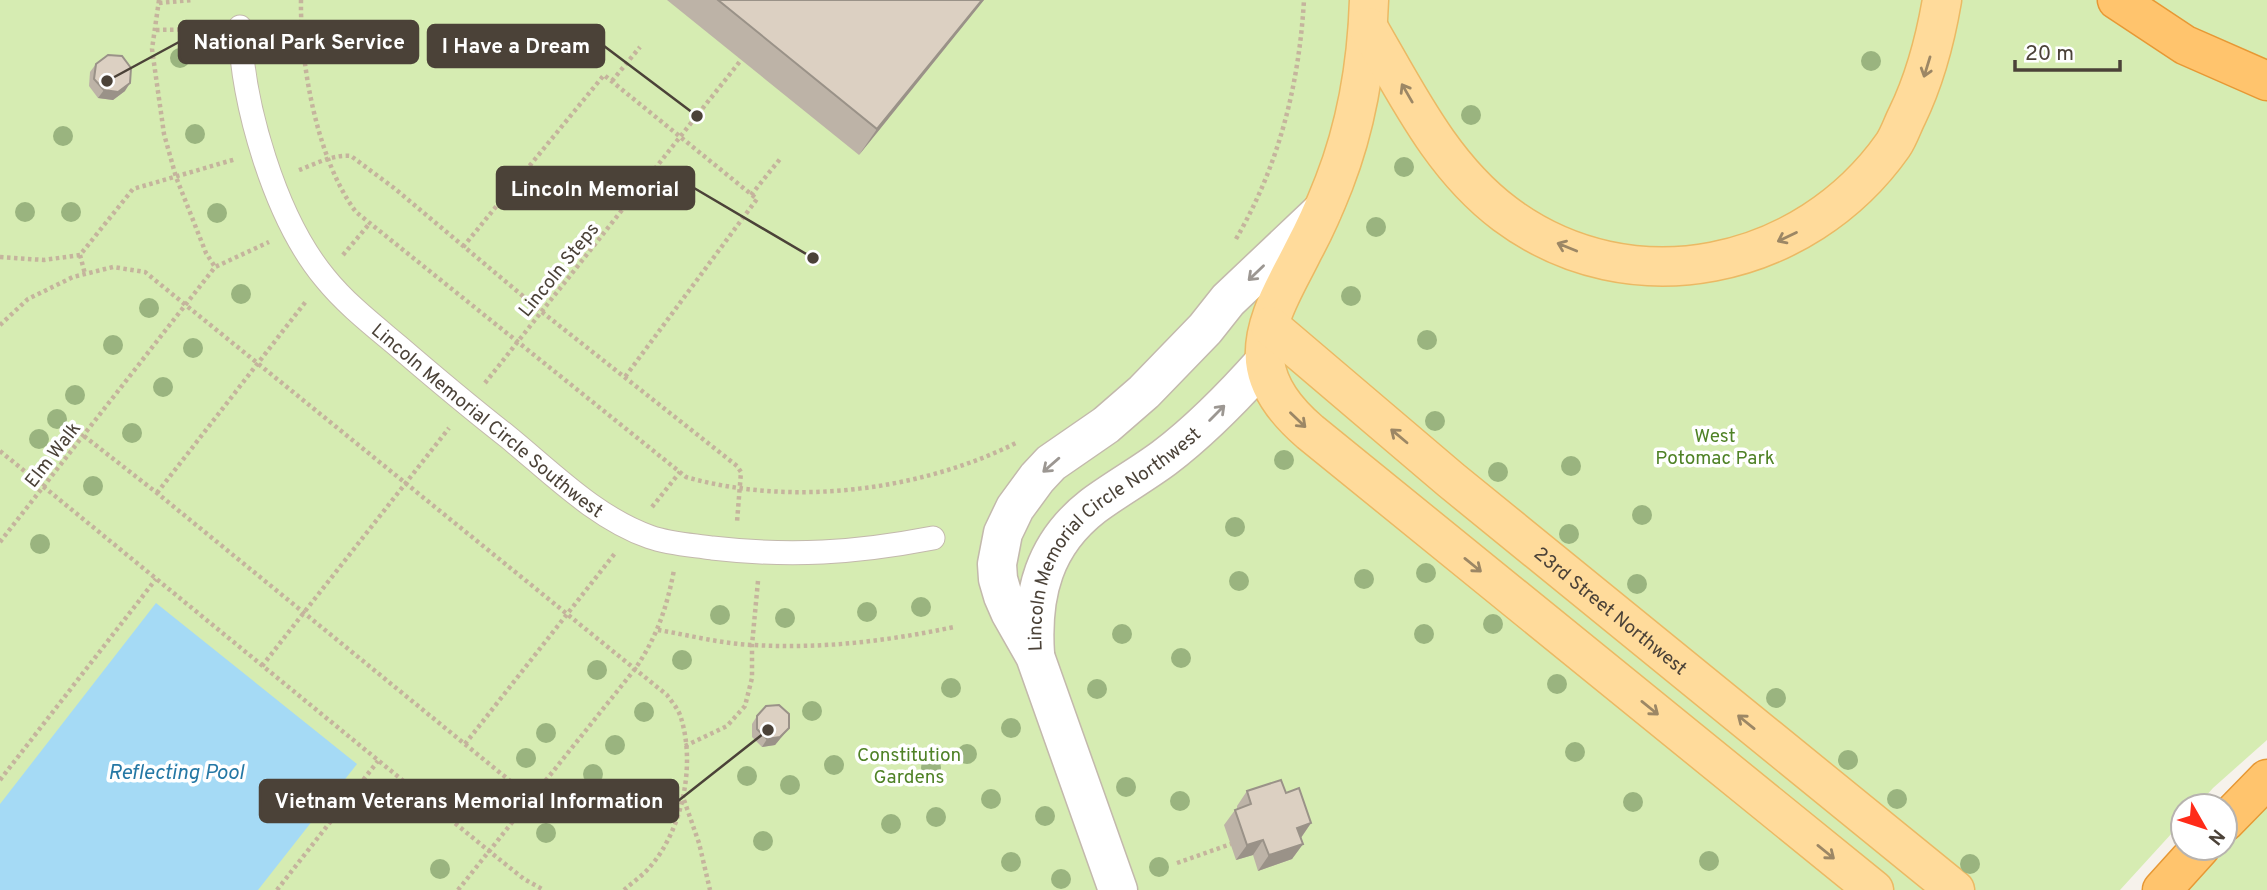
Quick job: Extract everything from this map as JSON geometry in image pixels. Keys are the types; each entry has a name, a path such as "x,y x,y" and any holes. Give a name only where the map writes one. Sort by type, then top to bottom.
{"highway":[{"path":"2117,0 2185,45 2267,81"},
{"path":"2239,807 2267,779"},
{"path":"2162,890 2187,862"}],"main road":[{"path":"1369,14 1434,138 1473,186 1505,215 1531,231 1586,255 1621,263 1694,266 1729,260 1791,235 1844,200 1871,173 1895,142 1925,74 1937,35 1942,0"},
{"name":"Lincoln Memorial Circle Northwest","path":"1268,344 1282,292 1324,209 1346,150 1366,58 1369,14"},
{"path":"1268,344 1270,378 1283,403 1304,426 1874,890"},
{"name":"23rd Street Northwest","path":"1268,344 1462,488 1955,890"}],"street":[{"name":"Lincoln Memorial Circle Southwest","path":"240,27 247,94 262,152 294,229 325,279 351,307 598,510 652,538 734,550 829,553 878,549 933,538"},
{"name":"Lincoln Memorial Circle Northwest","path":"1035,656 1010,612 997,572 1003,533 1023,495 1051,463 1107,425 1154,383 1205,329 1228,300 1324,209"},
{"name":"Lincoln Memorial Circle Northwest","path":"1035,656 1033,629 1039,588 1046,563 1067,530 1094,506 1191,437 1237,393 1268,344"},
{"path":"1035,656 1118,890"}],"path":[{"path":"192,0 159,1 152,49 164,134 176,177 206,253 215,267 294,229"},
{"path":"301,0 301,34 316,116 344,195 356,212 686,477 718,486 801,493 883,486 960,466 1005,449 1027,437"},
{"path":"1230,250 1250,216 1285,126 1296,77 1304,0"},
{"path":"156,30 240,27"},
{"path":"612,81 639,47"},
{"name":"Lincoln Steps","path":"526,332 741,60"},
{"path":"463,247 604,75 612,81 757,199 625,377"},
{"path":"0,257 44,260 80,255 133,189 262,152"},
{"path":"273,180 345,155 360,161 542,312 737,466 741,472 741,488 734,550"},
{"path":"751,195 780,159"},
{"path":"80,255 85,274"},
{"path":"0,325 28,299 73,277 113,267 145,272 667,695 681,717 687,757 684,799 674,830 650,867 624,890"},
{"name":"Elm Walk","path":"0,542 215,267"},
{"path":"157,493 259,362"},
{"path":"84,436 531,798"},
{"path":"0,451 489,851 524,879 544,890"},
{"path":"262,666 397,495"},
{"path":"458,890 650,647 670,591 679,544"},
{"path":"685,746 727,726 745,706 752,678 760,552"},
{"path":"0,780 156,579"},
{"path":"465,744 567,613"},
{"path":"657,630 752,645 813,647 888,639 954,627"},
{"path":"277,890 378,761"},
{"path":"684,799 699,843 710,890"},
{"path":"1177,863 1231,844"}],"green space":[{"name":"West Potomac Park","path":"0,0 2267,0 2267,740 2209,792 2169,792 2169,836 2120,890 0,890"},
{"path":"2267,779 2267,890 2162,890 2187,862 2239,862 2239,808"}],"water":[{"name":"Reflecting Pool","path":"156,603 357,764 258,890 0,890 0,804"}],"building":[{"path":"718,0 982,0 877,129"},
{"path":"108,55 122,56 131,68 130,83 118,92 104,90 94,79 96,64"},
{"path":"779,705 789,714 789,728 780,737 767,739 757,729 757,716 766,706"},
{"path":"1281,780 1286,793 1299,788 1311,823 1297,828 1303,844 1269,855 1263,840 1247,845 1235,810 1251,804 1247,791"}],"place":[{"name":"National Park Service","path":"107,81"},
{"name":"I Have a Dream","path":"697,116"},
{"name":"Lincoln Memorial","path":"813,258"},
{"name":"Vietnam Veterans Memorial Information","path":"768,730"}],"park label":[{"name":"Constitution Gardens","path":"909,765"}]}
